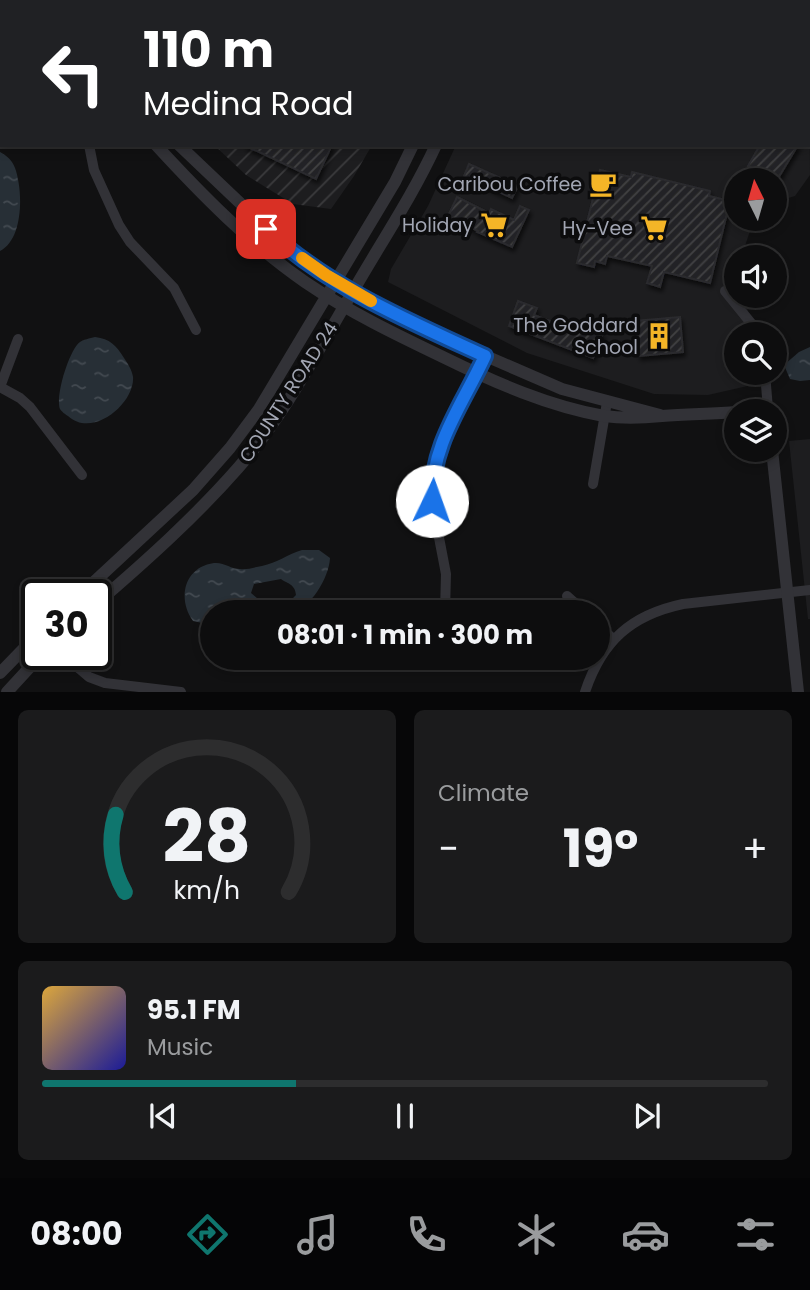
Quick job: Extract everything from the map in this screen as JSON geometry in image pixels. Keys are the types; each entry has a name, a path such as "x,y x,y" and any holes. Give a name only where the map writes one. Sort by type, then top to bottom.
{"street":[{"path":"89,147 94,170 119,225 130,242 174,288 196,330"},
{"path":"158,147 238,228 304,281 382,328 477,373 555,404 605,416 639,419 724,413"},
{"path":"181,147 282,243 353,290 485,356 562,389 607,402 642,408 663,416"},
{"name":"COUNTY ROAD 24","path":"97,579 192,491 230,448 259,409 329,296 395,182 412,147"},
{"name":"COUNTY ROAD 24","path":"112,590 174,534 240,465 281,410 421,179 435,147"},
{"path":"739,308 750,322"},
{"path":"18,339 0,387 30,407 82,475"},
{"path":"445,600 446,574 432,501 432,482 440,444 485,356"},
{"path":"593,484 607,402"},
{"path":"773,462 797,691"},
{"path":"585,691 596,664 613,639 636,621 663,608 810,590"},
{"path":"567,596 572,600"},
{"path":"610,636 613,639"},
{"path":"0,673 21,651"},
{"path":"7,691 27,670"},
{"path":"81,670 89,677 105,683 181,691"}],"shaded area":[{"path":"216,147 371,147 331,209 293,204 246,175"},
{"path":"455,147 810,147 810,175 795,196 788,198 788,168 724,168 724,231 750,231 745,245 724,245 724,308 748,308 748,322 724,322 724,385 752,385 708,395 654,394 527,353 388,282 391,269 428,206"},
{"path":"810,439 810,619 808,619 789,441"}],"water":[{"path":"0,152 12,163 18,177 20,213 14,236 0,251"},
{"path":"95,337 109,341 118,350 132,372 132,387 120,407 111,415 100,421 78,422 60,409 61,385 76,347 81,341"},
{"path":"810,347 810,380 790,379 787,372 787,362"},
{"path":"302,550 319,550 330,558 326,575 310,600 291,600 200,600 200,622 193,621 185,603 185,594 186,585 196,571 214,563 243,569 273,563","holes":["281,579 293,586 296,595 291,600 258,599 251,593 254,584"]}],"building":[{"path":"248,147 331,147 316,179"},
{"path":"759,147 797,147 784,168 748,166"},
{"name":"Holiday","path":"469,164 518,186 512,198 464,176"},
{"name":"Hy-Vee","path":"600,170 631,177 632,172 710,191 709,196 724,200 724,226 710,283 664,272 660,287 647,283 652,266 607,256 605,264 595,261 594,267 577,263"},
{"name":"Holiday","path":"457,197 489,213 491,209 514,220 520,206 529,210 512,247 448,216"},
{"path":"518,301 537,308 534,315 582,333 585,327 603,334 593,358 509,326"},
{"name":"The Goddard School","path":"680,317 683,352 639,356 636,321"}],"slow traffic":[{"path":"302,258 371,301"}],"place":[{"name":"Caribou Coffee","path":"603,184"},
{"name":"Holiday","path":"494,225"},
{"name":"Hy-Vee","path":"654,228"},
{"name":"The Goddard School","path":"659,336"}],"route":[{"path":"266,229 324,273 364,298 485,356 440,444 435,459 432,501"}]}
